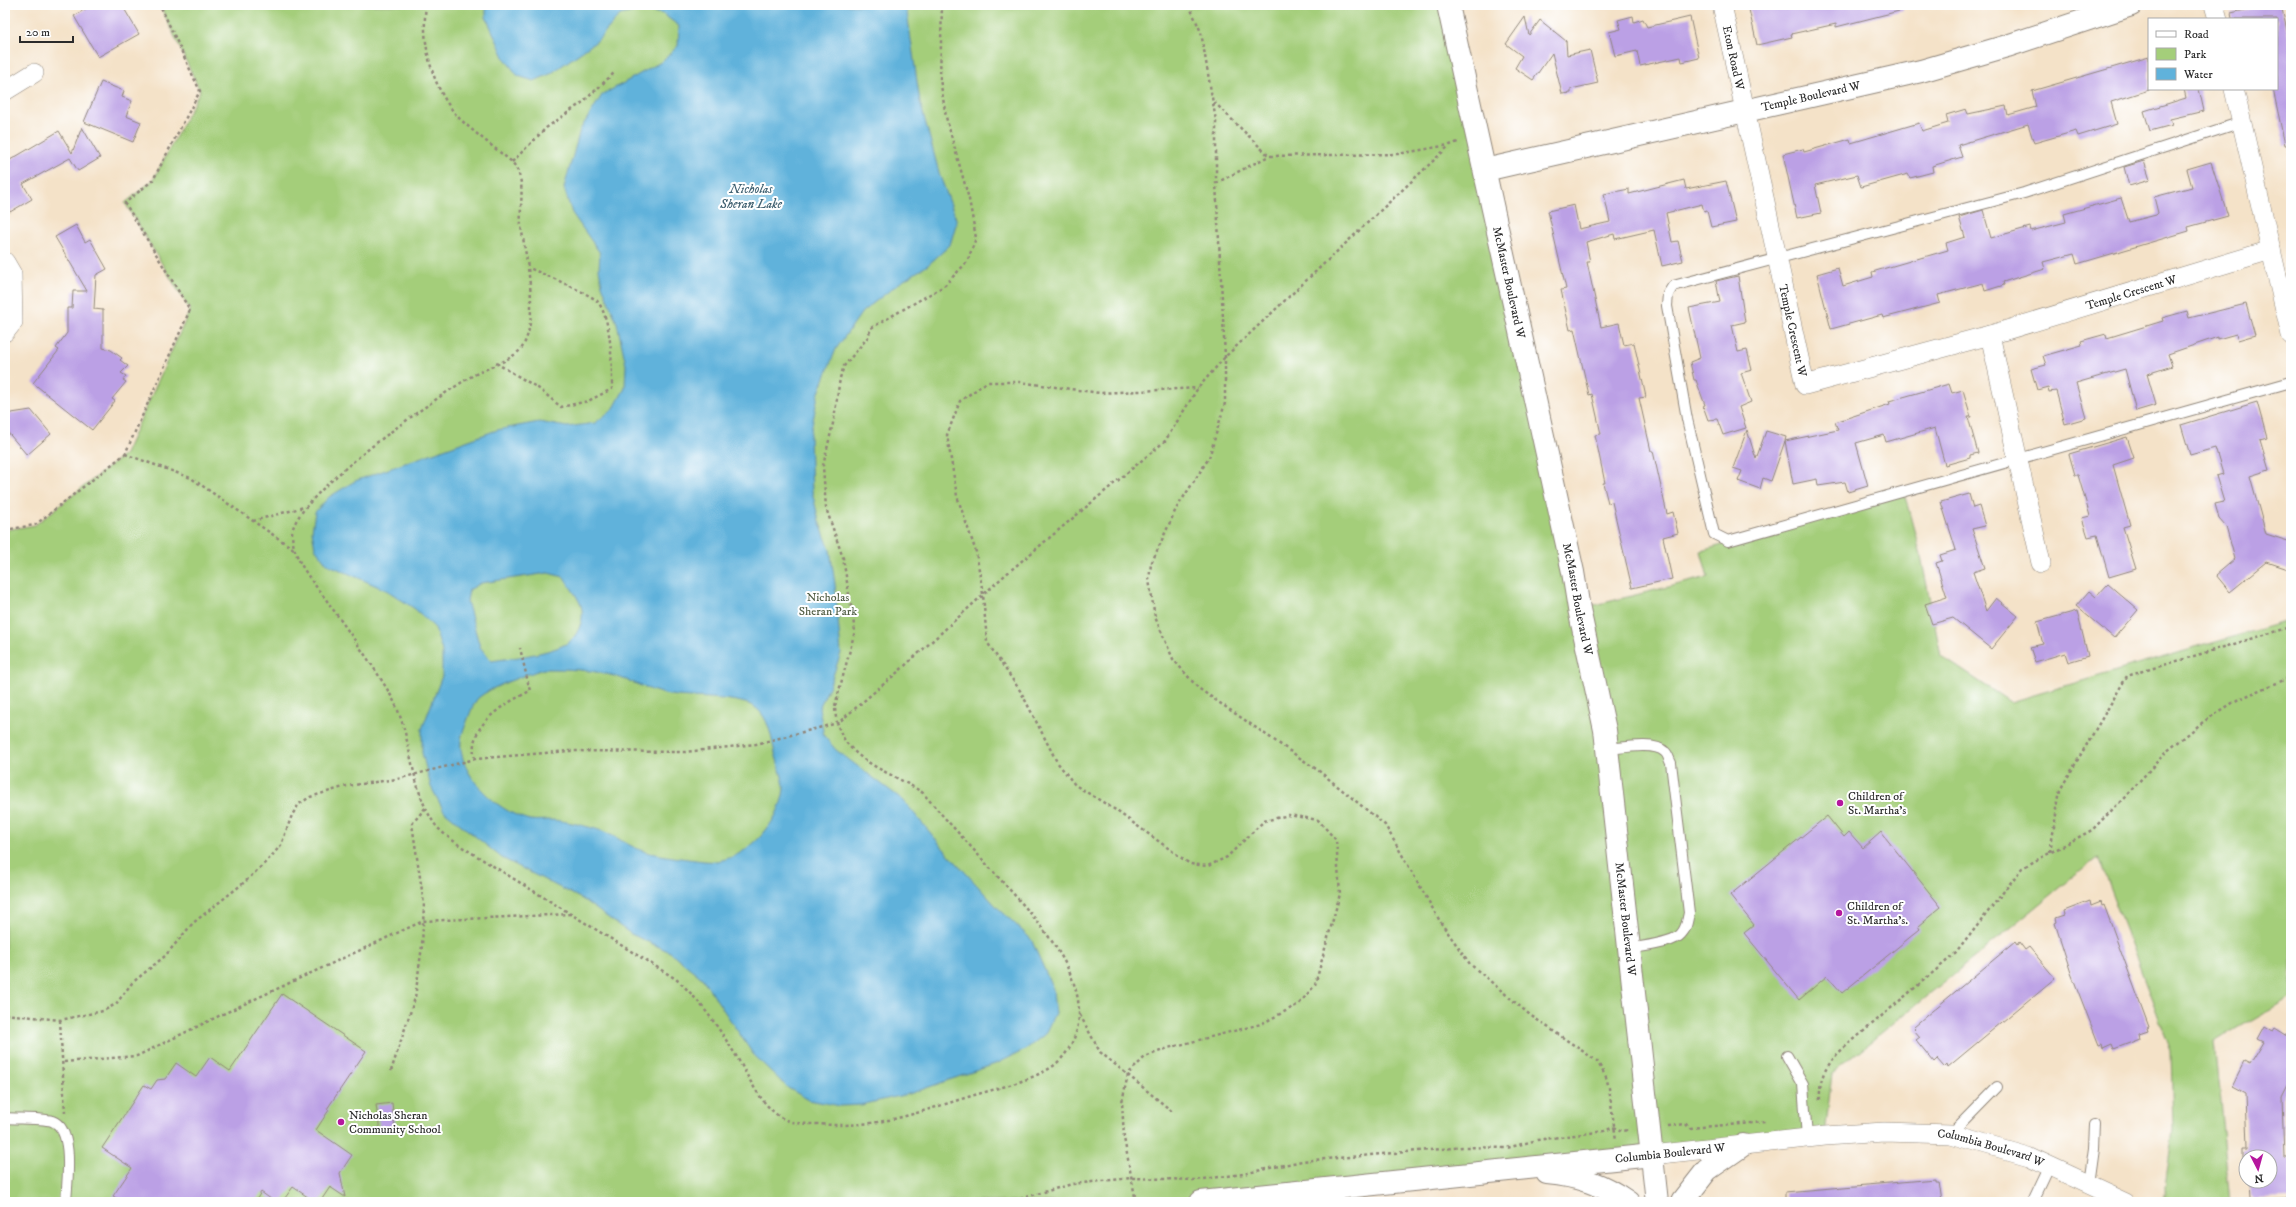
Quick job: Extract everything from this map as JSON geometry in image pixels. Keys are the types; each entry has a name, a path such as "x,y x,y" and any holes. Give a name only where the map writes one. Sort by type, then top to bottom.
{"street":[{"name":"McMaster Boulevard W","path":"1448,5 1573,572 1607,749 1657,1202"},
{"name":"Eton Road W","path":"1722,5 1745,111"},
{"name":"Temple Boulevard W","path":"1485,170 1921,71 2007,46 2131,5"},
{"path":"2214,5 2218,18"},
{"path":"5,91 34,73"},
{"path":"2234,90 2291,335"},
{"name":"Temple Crescent W","path":"1745,111 1805,385 1990,335 2271,250"},
{"path":"5,262 12,274 13,322 5,332"},
{"path":"1990,335 2041,563"},
{"name":"Columbia Boulevard W","path":"1201,1202 1518,1170 1743,1145 1807,1129 1951,1134 2028,1156 2127,1202"},
{"path":"1682,1202 1707,1170 1743,1145"},
{"path":"1518,1170 1565,1175 1607,1187 1628,1202"}],"lane":[{"path":"2242,122 2024,193 1778,259 1690,280 1673,286 1668,294 1667,306 1686,420 1714,534 1728,541 2291,382"},
{"path":"1607,749 1646,746 1655,747 1665,752 1671,763 1688,905 1686,927 1680,936 1668,941 1630,949"},
{"path":"1787,1056 1803,1084 1807,1129"},
{"path":"1951,1134 1997,1087"},
{"path":"5,1118 52,1121 65,1133 68,1152 66,1202"},
{"path":"2089,1184 2094,1148 2095,1125"},
{"path":"2033,1202 2050,1166"}],"path":[{"path":"5,530 35,525 125,454 190,310 125,203 154,180 200,91 160,5"},
{"path":"426,5 423,30 430,65 438,86 460,118 512,162 519,170 521,228 529,268 530,314 523,346 513,356 471,376 375,443 305,507 295,521 292,534 296,550 312,582 328,602 396,706 413,774 434,824 460,845 665,972 696,996 759,1093 774,1113 789,1122 850,1127 877,1124 933,1109 1026,1079 1048,1069 1062,1058 1072,1045 1079,1014 1078,1000 1069,972 1034,918 922,792 910,784 870,764 845,742 838,723 835,706 855,631 843,558 826,508 823,466 834,419 840,378 844,366 868,337 871,328 944,286 967,262 976,238 969,199 946,117 940,79 942,5"},
{"path":"1189,5 1201,32 1216,121 1216,183 1225,357 1225,403 1209,458 1176,509 1151,564 1149,580 1155,617 1173,659 1198,688 1319,771 1385,825 1441,923 1470,964 1530,1015 1597,1061 1606,1077 1609,1088 1613,1127"},
{"path":"512,162 546,128 583,102 614,72"},
{"path":"1212,101 1270,156"},
{"path":"1216,183 1270,156 1398,154 1450,145 1458,142"},
{"path":"5,1014 60,1020 103,1011 116,1004 132,983 165,956 193,923 246,880 270,858 281,845 292,815 299,804 310,797 346,786 397,779 475,759 568,751 685,752 756,744 838,723 899,671 983,594 1165,442 1198,388 1225,357 1450,145"},
{"path":"496,363 538,388 561,407 588,401 612,389 613,359 604,315 598,301 529,268"},
{"path":"1136,1202 1124,1138 1122,1102 1128,1074 1145,1057 1168,1048 1261,1024 1299,1004 1315,985 1340,894 1336,840 1318,820 1289,815 1264,821 1227,857 1208,866 1190,864 1114,809 1075,784 1057,762 1021,692 987,642 983,594 976,552 957,496 947,435 960,401 987,382 1019,382 1100,393 1198,388"},
{"path":"125,454 190,478 296,550"},
{"path":"253,521 305,507"},
{"path":"2050,852 2060,790 2127,676 2291,627"},
{"path":"475,759 472,747 479,728 496,712 530,691 520,648"},
{"path":"1807,1129 1820,1118 1819,1083 1826,1068 1838,1053 1956,953 2022,868 2092,830 2166,752 2203,722 2237,700 2291,677"},
{"path":"391,1071 415,998 424,904 412,824 426,807"},
{"path":"64,1062 137,1056 225,1013 423,921 571,914"},
{"path":"1079,1014 1100,1052 1174,1113"},
{"path":"60,1020 64,1062 65,1133"},
{"path":"1613,1127 1622,1131 1686,1124 1689,1128 1767,1122"},
{"path":"1009,1202 1072,1184 1132,1178 1196,1180 1243,1174 1302,1160 1464,1147 1507,1148 1537,1140 1605,1131 1613,1127"}],"green space":[{"name":"Nicholas Sheran Park","path":"160,5 1448,5 1579,609 1708,577 1701,551 1904,493 1921,556 1941,656 2010,702 2291,620 2291,997 2214,1042 2230,1202 2163,1202 2173,1130 2171,1050 2098,857 1832,1073 1825,1136 1201,1202 5,1202 5,530 35,525 125,454 190,310 125,203 153,180 200,91"}],"water":[{"name":"Nicholas Sheran Lake","path":"486,5 906,5 920,102 940,176 957,221 950,245 928,265 898,284 862,312 836,349 818,395 810,436 812,491 819,521 830,550 835,584 841,653 829,687 819,708 824,736 836,750 903,800 943,848 996,906 1031,939 1053,989 1055,1013 1045,1034 1025,1050 998,1063 912,1093 861,1105 840,1106 809,1100 788,1088 753,1054 702,978 670,952 631,934 582,899 502,858 444,811 431,787 422,753 422,729 442,676 442,651 435,628 415,609 388,591 327,564 315,548 312,531 315,512 329,497 355,481 497,430 539,422 567,427 595,423 614,408 625,388 626,365 617,323 602,285 599,269 600,253 572,213 564,188 580,130 602,95 661,62 678,46 679,26 663,14 642,10 620,15 597,41 550,74 534,81 518,76 505,59 486,17","holes":["548,573 564,577 579,601 582,609 582,619 579,629 570,641 558,647 529,655 491,661 480,647 467,601 469,590 481,583","543,669 570,669 596,672 622,678 669,695 730,700 749,704 756,708 766,721 772,738 784,786 781,803 767,829 745,850 732,857 718,861 704,861 646,852 603,831 563,821 530,820 503,808 478,785 469,772 463,758 461,743 464,729 478,698 500,685"]}],"building":[{"path":"92,5 122,5 139,34 98,57 74,16"},
{"path":"1748,5 1903,5 1903,10 1836,27 1836,24 1791,34 1792,37 1757,45"},
{"path":"2267,5 2281,5 2291,47 2291,145 2285,145 2273,90 2278,90 2278,18 2232,18 2231,13"},
{"path":"1633,16 1634,22 1643,19 1647,27 1690,17 1699,58 1682,62 1681,57 1640,66 1637,51 1615,56 1609,32 1621,29 1618,20"},
{"path":"1525,17 1529,35 1540,20 1566,41 1567,55 1590,50 1598,83 1571,89 1571,93 1562,94 1552,53 1533,80 1515,68 1522,56 1506,44"},
{"path":"2148,57 2149,90 2111,102 2117,124 2078,136 2076,131 2034,143 2028,124 1958,145 1962,157 1932,166 1933,172 1910,178 1908,174 1861,187 1857,175 1815,185 1821,213 1797,218 1783,154 1803,149 1804,152 1850,139 1851,143 1919,123 1922,131 1948,123 1946,115 1966,109 1968,114 2006,106 2008,115 2036,107 2032,91"},
{"path":"101,82 124,91 122,97 132,101 126,116 141,122 133,142 84,122"},
{"path":"2184,90 2199,90 2204,111 2170,119 2172,125 2150,131 2144,111 2186,98"},
{"path":"82,127 100,158 78,171 70,158 23,184 32,199 10,212 5,204 5,163 59,131 72,153"},
{"path":"2144,161 2150,180 2129,186 2124,167"},
{"path":"2211,162 2228,216 2188,227 2189,231 2077,264 2074,254 2043,262 2045,269 2003,282 2004,285 1985,291 1983,283 1938,295 1940,303 1883,318 1882,315 1831,329 1817,274 1838,268 1843,286 1873,277 1872,272 1948,250 1946,243 1965,237 1959,217 1983,210 1991,238 2030,227 2031,231 2066,222 2064,214 2121,198 2129,222 2156,215 2158,213 2154,197 2192,187 2187,169"},
{"path":"1684,180 1686,189 1726,181 1736,222 1711,227 1707,211 1704,212 1702,204 1666,213 1672,242 1678,241 1683,261 1662,266 1654,230 1615,239 1614,234 1586,242 1590,262 1587,262 1601,327 1619,323 1624,345 1634,343 1646,397 1639,398 1651,451 1653,451 1667,514 1673,512 1678,533 1663,537 1672,579 1632,588 1612,502 1608,503 1603,483 1605,483 1595,435 1601,434 1592,394 1589,395 1574,329 1570,330 1561,290 1566,289 1548,211 1574,205 1579,229 1610,222 1604,194 1629,189 1629,194"},
{"path":"76,225 85,242 90,239 107,269 96,275 94,309 103,310 103,348 111,350 122,358 120,360 128,366 121,373 126,376 123,380 126,382 112,399 115,401 92,430 33,383 59,350 56,348 67,333 67,308 72,308 73,291 87,291 55,237"},
{"path":"1738,276 1745,322 1732,325 1738,352 1747,350 1752,370 1741,373 1751,402 1739,407 1746,428 1723,435 1717,419 1708,420 1703,406 1705,405 1696,380 1694,380 1690,362 1700,358 1689,308 1720,302 1716,281"},
{"path":"2246,304 2255,335 2238,340 2236,334 2218,339 2218,337 2168,354 2172,366 2147,374 2156,405 2136,411 2125,369 2076,383 2086,418 2065,424 2056,391 2049,392 2048,387 2037,390 2031,369 2046,365 2043,356 2082,345 2081,341 2106,334 2107,338 2163,321 2162,318 2187,311 2189,318"},
{"path":"1949,384 1952,393 1963,390 1971,417 1968,417 1978,453 1970,455 1970,458 1945,465 1935,428 1886,442 1884,435 1856,443 1868,486 1848,492 1845,482 1818,486 1817,479 1793,484 1785,441 1838,430 1835,422 1890,404 1889,401"},
{"path":"2257,402 2267,438 2260,440 2269,470 2250,476 2266,534 2291,542 2291,570 2267,562 2230,592 2216,575 2235,559 2226,526 2219,518 2215,504 2224,502 2216,476 2223,474 2215,448 2190,455 2181,425"},
{"path":"31,410 51,434 27,455 5,429 5,414"},
{"path":"1747,430 1756,459 1766,431 1786,437 1771,481 1763,478 1760,489 1738,481 1742,471 1733,468"},
{"path":"2127,437 2134,458 2113,465 2130,525 2123,527 2136,569 2109,577 2097,535 2088,537 2082,518 2090,516 2078,475 2075,475 2069,454"},
{"path":"1969,494 1973,508 1979,506 1985,526 1972,529 1985,568 1973,572 1986,611 1996,598 2018,616 1991,649 1953,618 1932,624 1925,604 1947,597 1936,563 1942,561 1940,555 1956,550 1941,502"},
{"path":"2108,584 2138,610 2114,638 2076,606 2089,591 2096,597"},
{"path":"2077,611 2088,656 2068,662 2065,653 2035,662 2030,647 2043,644 2037,622"},
{"name":"Children of St. Martha's.","path":"1827,816 1844,837 1849,832 1863,848 1881,832 1941,907 1918,926 1920,929 1842,993 1827,976 1799,1000 1744,933 1754,925 1730,895"},
{"path":"2090,901 2091,906 2101,902 2102,906 2104,905 2149,1027 2147,1028 2148,1031 2139,1034 2140,1039 2114,1049 2112,1044 2103,1048 2102,1044 2099,1045 2071,973 2055,923 2057,922 2056,918 2065,915 2064,911"},
{"path":"2015,942 2017,945 2019,942 2025,950 2029,947 2055,978 1948,1067 1947,1064 1944,1067 1937,1059 1934,1062 1916,1040 1920,1037 1914,1030 1916,1028 1914,1026"},
{"name":"Nicholas Sheran Community School","path":"282,994 366,1051 327,1109 329,1110 316,1130 352,1155 340,1173 345,1197 330,1187 320,1202 315,1202 293,1187 282,1202 275,1202 261,1192 255,1202 123,1202 113,1196 132,1168 102,1148 144,1085 151,1089 157,1080 165,1079 176,1063 196,1077 210,1057 230,1071"},
{"path":"2265,1026 2273,1031 2275,1028 2291,1038 2291,1080 2282,1098 2284,1157 2290,1157 2290,1198 2253,1199 2251,1197 2250,1189 2278,1189 2278,1149 2247,1149 2245,1093 2232,1086 2244,1062 2250,1065 2264,1042 2258,1039"},
{"path":"392,1103 395,1129 380,1131 376,1105"},
{"path":"1936,1179 1936,1181 1939,1181 1942,1202 1785,1202 1785,1192"}],"place":[{"name":"Children of St. Martha's","path":"1840,803"},
{"name":"Children of St. Martha's.","path":"1839,913"},
{"name":"Nicholas Sheran Community School","path":"341,1122"}]}
